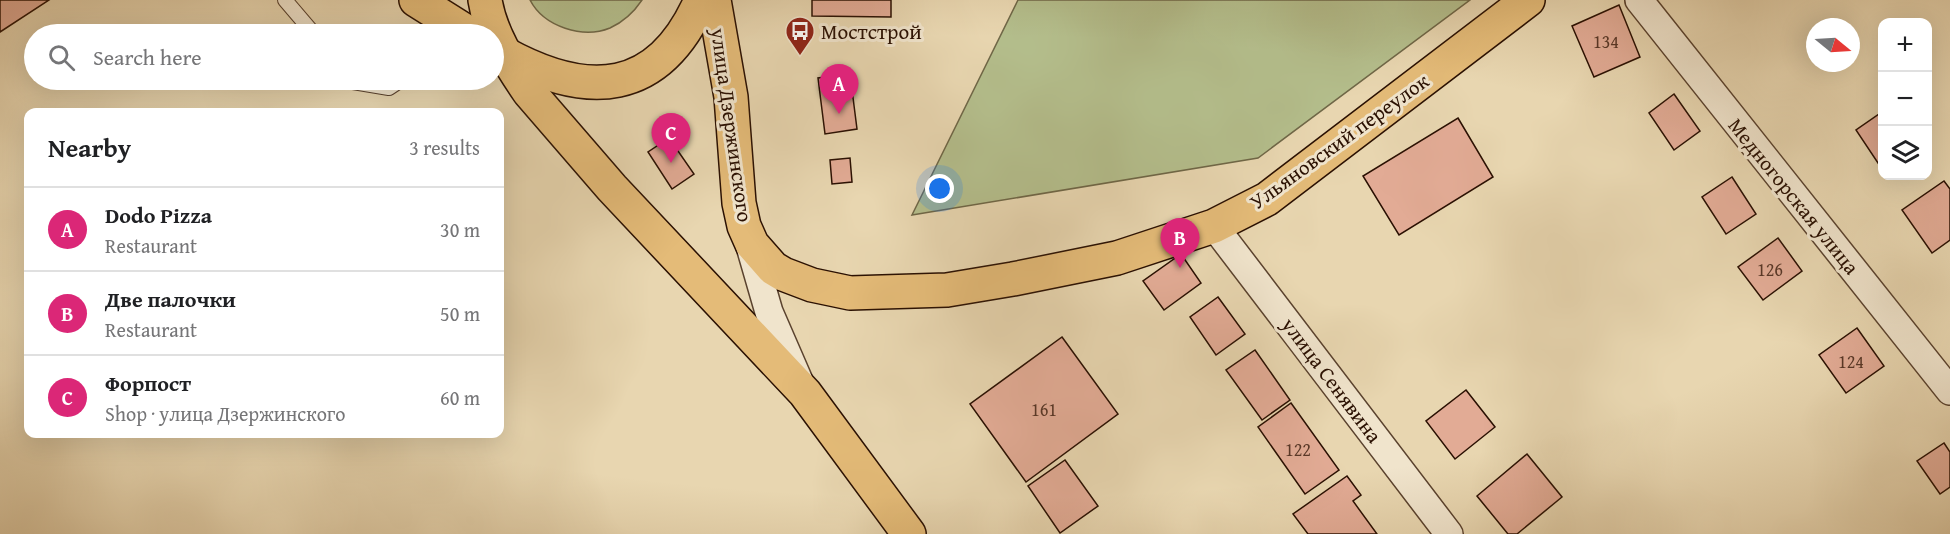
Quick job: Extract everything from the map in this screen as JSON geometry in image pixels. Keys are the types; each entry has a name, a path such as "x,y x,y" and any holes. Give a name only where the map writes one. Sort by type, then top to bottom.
{"main road":[{"path":"416,0 446,24"},
{"path":"485,0 491,24"},
{"path":"504,54 535,70 563,79 594,84 622,80 652,66 676,45 692,20 701,0"},
{"name":"улица Дзержинского","path":"714,0 731,98 739,203 744,226 752,244 773,268 783,274 812,285 850,293"},
{"name":"Ульяновский переулок","path":"850,293 947,290 1013,279 1117,258 1214,226 1267,199 1528,0"},
{"path":"504,57 530,92 612,188 805,393 909,534"}],"street":[{"name":"Медногорская улица","path":"1639,0 1950,391"},
{"path":"744,226 769,312 805,393"},
{"name":"улица Сенявина","path":"1214,226 1449,534"}],"lane":[{"path":"285,0 305,24"}],"green space":[{"path":"530,0 642,0 628,16 615,26 588,32 554,24 536,9"},
{"path":"1018,0 1470,0 1258,158 912,215"}],"building":[{"path":"0,0 49,0 0,32"},
{"path":"812,0 891,0 891,17 812,16"},
{"path":"1619,5 1640,57 1594,77 1572,26"},
{"path":"850,74 857,129 825,134 818,78"},
{"path":"1674,94 1700,131 1674,150 1649,113"},
{"path":"1878,115 1878,163 1856,130"},
{"path":"1458,118 1493,177 1399,235 1363,176"},
{"path":"669,138 694,174 672,189 648,152"},
{"path":"850,158 852,182 832,184 830,160"},
{"path":"1732,177 1756,214 1726,234 1702,197"},
{"path":"1944,181 1950,189 1950,240 1932,253 1902,210"},
{"path":"1778,238 1802,271 1763,300 1738,267"},
{"path":"1181,254 1201,283 1164,310 1143,281"},
{"path":"1218,297 1245,334 1216,355 1190,317"},
{"path":"1857,328 1884,366 1846,393 1819,355"},
{"path":"1062,337 1118,414 1026,482 970,404"},
{"path":"1255,350 1290,400 1262,420 1226,370"},
{"path":"1466,390 1495,427 1455,459 1426,421"},
{"path":"1291,403 1339,470 1305,494 1258,427"},
{"path":"1944,443 1950,452 1950,487 1940,494 1917,461"},
{"path":"1527,454 1562,497 1517,534 1508,534 1477,496"},
{"path":"1065,460 1098,506 1060,533 1028,486"},
{"path":"1347,476 1361,495 1353,501 1377,534 1308,534 1293,514"}],"place":[{"name":"Мостстрой","path":"800,56"},
{"name":"Dodo Pizza","path":"839,114"},
{"name":"Форпост","path":"671,163"},
{"name":"Две палочки","path":"1180,268"}]}
